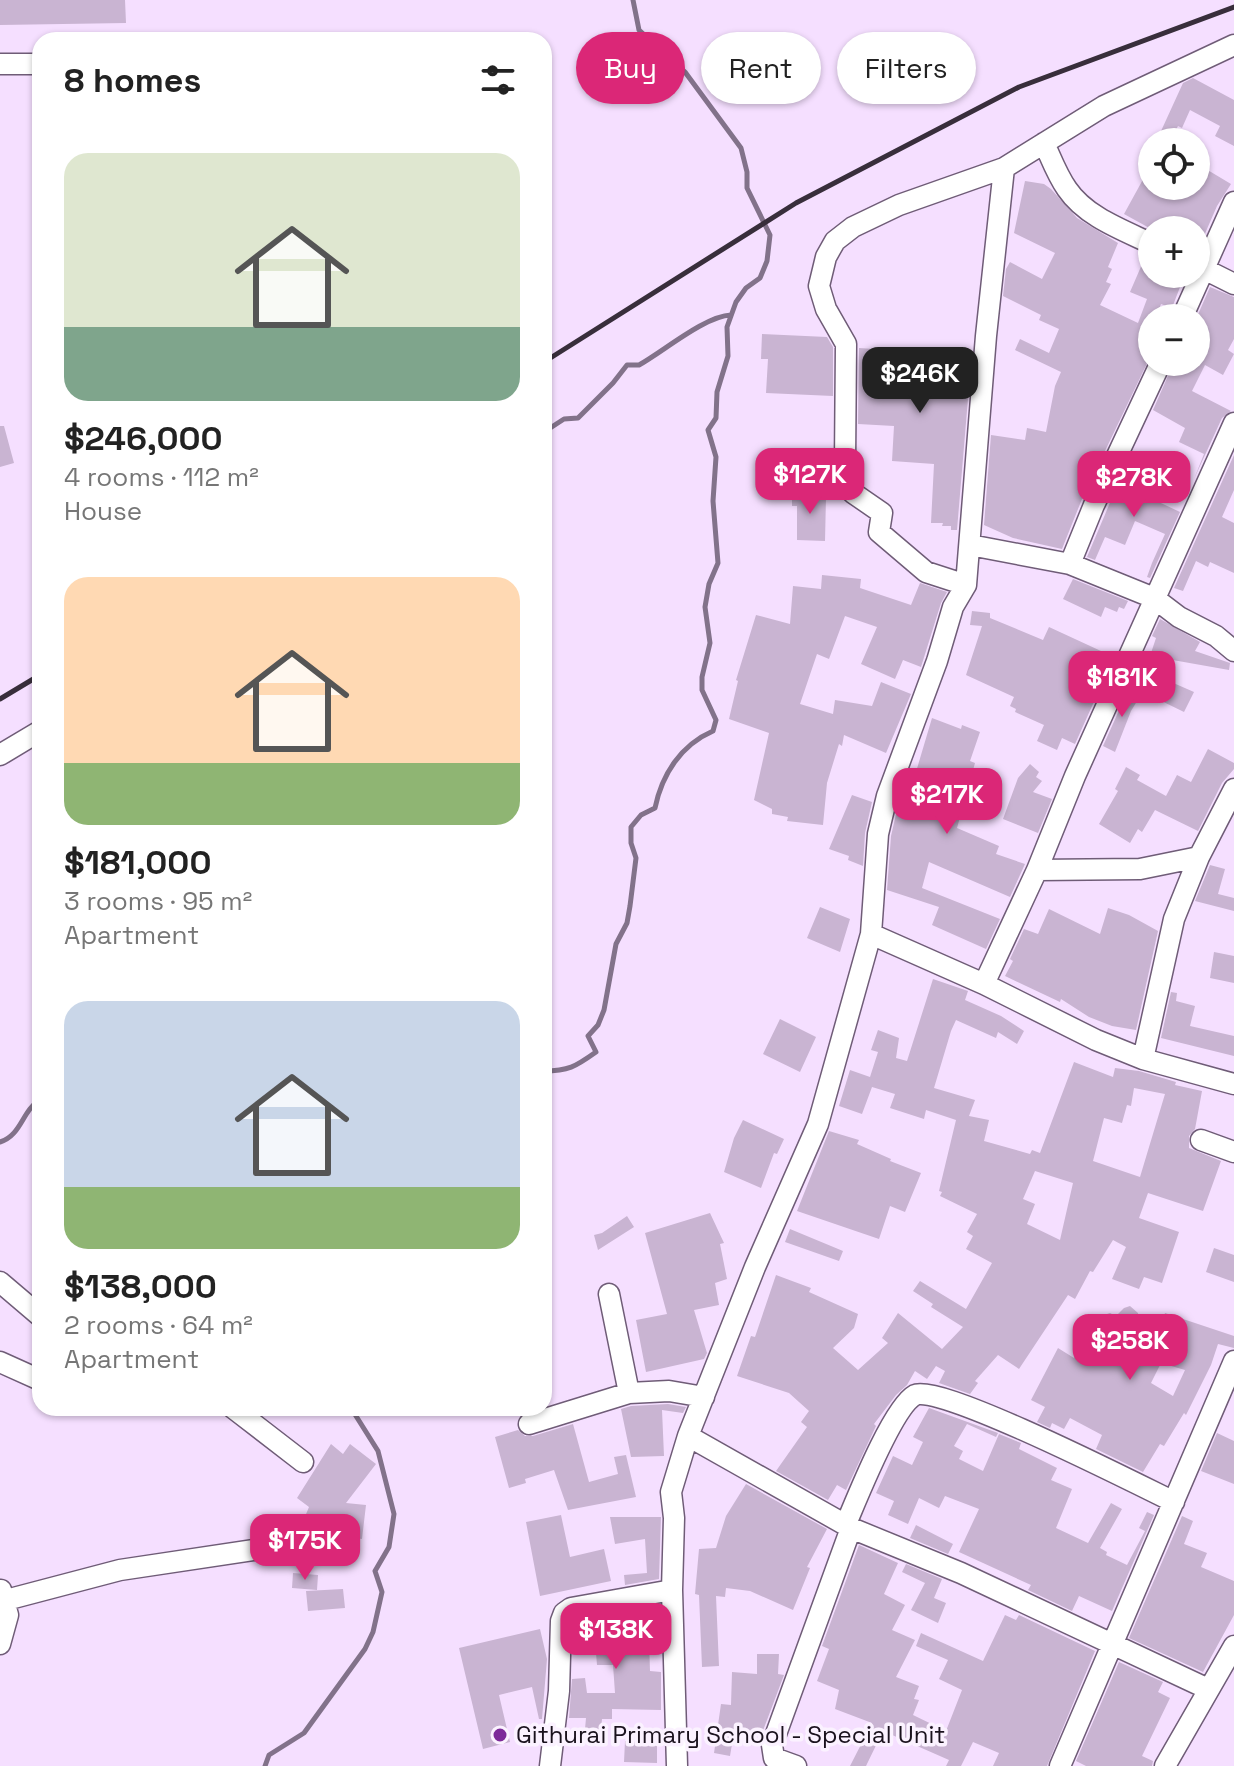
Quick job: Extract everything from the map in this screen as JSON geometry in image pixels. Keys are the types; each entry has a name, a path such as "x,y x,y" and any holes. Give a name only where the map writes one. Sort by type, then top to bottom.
{"street":[{"path":"966,585 926,572 879,532 882,513 853,493 845,463 846,344 826,309 820,278 829,249 853,227 899,205 1004,168 1104,106 1234,45"},
{"path":"0,64 32,64"},
{"path":"1044,143 1065,186 1077,202 1138,237"},
{"path":"677,1766 672,1590 674,1518 671,1492 688,1436 755,1267 818,1124 871,934 878,834 887,796 937,661 953,607 966,585 986,336 1004,168"},
{"path":"1210,249 1234,202"},
{"path":"1210,273 1234,284"},
{"path":"1070,564 1154,376"},
{"path":"984,984 1234,423"},
{"path":"970,545 1070,564 1154,598 1179,617 1216,636 1234,651"},
{"path":"0,755 32,736"},
{"path":"1143,1059 1174,919 1199,857 1234,789"},
{"path":"1037,870 1140,869 1199,857"},
{"path":"871,934 984,984 1096,1040 1143,1059 1234,1084"},
{"path":"1201,1140 1234,1152"},
{"path":"0,1282 32,1309"},
{"path":"609,1294 629,1393"},
{"path":"1064,1765 1112,1643 1234,1361"},
{"path":"0,1362 32,1376"},
{"path":"529,1424 629,1393 669,1391 704,1397"},
{"path":"796,1766 774,1758 772,1745 878,1449 912,1398 926,1393 943,1397 1174,1502"},
{"path":"243,1416 303,1462"},
{"path":"688,1436 848,1526 961,1573 1208,1689"},
{"path":"0,1644 8,1615 3,1594 120,1570 286,1545"},
{"path":"550,1766 564,1613 571,1608 672,1590"},
{"path":"1165,1766 1234,1646"}],"building":[{"path":"0,0 125,0 126,23 0,25"},
{"path":"1193,78 1234,100 1234,146 1215,136 1220,126 1190,110 1182,128 1162,128 1183,83"},
{"path":"1210,171 1231,184 1210,222 1210,216 1138,216 1138,222 1124,214 1138,188 1138,200 1210,200"},
{"path":"1025,181 1044,184 1077,218 1118,243 1108,267 1112,269 1106,282 1111,284 1100,305 1138,323 1138,376 1141,376 1082,499 1062,549 1013,538 984,525 991,435 1025,440 1027,428 1046,432 1055,386 1061,372 1015,350 1020,339 1049,353 1059,329 1039,320 1041,315 1003,296 1006,269 1010,262 1042,279 1055,253 1014,233"},
{"path":"1138,274 1138,288 1180,288 1174,304 1145,304 1147,299 1130,292"},
{"path":"1210,287 1234,297 1234,339 1228,350 1234,354 1223,375 1210,368 1210,304 1203,304"},
{"path":"762,334 827,337 833,347 833,396 766,393 768,359 761,359"},
{"path":"859,348 918,352 964,359 963,362 971,363 957,530 942,526 943,523 931,523 934,464 892,461 894,426 858,424"},
{"path":"1168,376 1200,376 1192,391 1231,411 1222,418 1194,479 1204,454 1179,442 1185,428 1153,410"},
{"path":"0,426 4,426 14,463 0,467"},
{"path":"1234,455 1234,490 1222,517 1234,523 1234,573 1210,562 1208,567 1196,561 1183,591 1174,588"},
{"path":"1120,479 1131,483 1129,488 1180,512 1150,578 1147,577 1165,534 1135,521 1125,545 1105,537 1095,560 1087,557"},
{"path":"792,491 808,491 808,496 826,497 825,541 797,540 797,506 792,506"},
{"path":"822,575 861,579 860,588 911,605 920,583 947,592 921,667 903,660 895,679 861,664 877,627 845,616 829,659 817,654 800,704 833,714 835,700 872,706 881,682 911,694 886,753 844,735 827,783 823,825 787,821 788,817 772,814 772,809 754,800 769,733 729,719 736,680 756,615 790,624 793,586 821,589"},
{"path":"1073,579 1128,601 1124,609 1119,607 1117,612 1105,607 1101,617 1063,599"},
{"path":"972,611 990,613 990,618 1043,640 1049,627 1114,657 1075,744 1062,738 1057,750 1037,741 1044,725 1015,712 1016,709 1010,706 1014,697 966,675 982,626 970,625"},
{"path":"1160,619 1200,642 1195,651 1230,663 1229,670 1150,656 1156,638 1152,636"},
{"path":"1146,671 1194,692 1184,712 1137,689"},
{"path":"1130,686 1142,693 1131,711 1115,752 1103,746"},
{"path":"932,718 961,729 962,725 980,732 970,761 975,763 957,828 999,846 996,854 1025,864 1010,897 929,862 922,888 1000,919 986,949 932,925 939,907 887,890 891,836 897,810 905,809"},
{"path":"1208,749 1234,763 1234,769 1222,783 1198,831 1155,810 1142,832 1138,829 1130,843 1099,824 1118,791 1115,789 1126,767 1140,775 1137,780 1166,796 1177,775 1191,782"},
{"path":"1030,764 1039,772 1036,777 1042,781 1033,792 1052,799 1038,833 1003,819 1018,778"},
{"path":"852,795 872,802 865,833 863,866 848,860 849,856 829,849"},
{"path":"1210,865 1225,869 1218,894 1234,898 1234,911 1195,901"},
{"path":"820,907 850,919 840,952 807,938"},
{"path":"1108,908 1129,915 1158,931 1136,1030 1112,1026 1089,1017 1061,999 1060,1002 1005,976 1024,929 1038,934 1049,909 1100,934"},
{"path":"1214,952 1234,956 1234,983 1210,978"},
{"path":"933,979 968,991 965,1000 1001,1016 1024,1031 1017,1044 998,1032 996,1038 956,1020 951,1031 934,1088 975,1100 969,1116 989,1120 984,1141 1030,1154 1032,1150 1040,1153 1074,1062 1113,1077 1115,1068 1139,1071 1176,1082 1175,1085 1202,1091 1195,1129 1189,1136 1189,1148 1221,1161 1203,1211 1148,1193 1139,1218 1179,1232 1162,1283 1144,1277 1139,1289 1112,1279 1126,1247 1113,1240 1093,1272 1090,1271 1075,1299 1068,1295 1019,1369 998,1355 975,1381 978,1383 970,1394 939,1383 945,1371 936,1366 927,1379 915,1371 874,1424 876,1426 846,1490 837,1485 828,1500 776,1471 807,1427 801,1422 809,1411 789,1393 737,1376 751,1336 755,1337 776,1275 811,1288 809,1292 858,1314 854,1328 833,1348 858,1370 888,1343 882,1338 898,1313 942,1349 963,1327 931,1307 933,1304 913,1291 920,1281 966,1309 992,1263 966,1249 973,1236 967,1232 977,1214 940,1196 956,1120 926,1110 924,1119 890,1108 895,1094 872,1087 862,1114 839,1106 850,1070 870,1077 878,1052 871,1050 878,1030 899,1038 896,1058 907,1061","holes":["1134,1088 1165,1094 1140,1177 1093,1161 1104,1118 1122,1123 1127,1105 1131,1106","1035,1171 1073,1183 1060,1240 1027,1224 1035,1204 1023,1199"]},
{"path":"1171,992 1177,993 1176,1001 1195,1006 1190,1026 1234,1036 1234,1056 1161,1038"},
{"path":"780,1019 816,1037 800,1072 763,1054"},
{"path":"743,1120 784,1139 777,1154 774,1153 761,1188 724,1172"},
{"path":"829,1131 859,1140 857,1144 921,1173 905,1212 890,1206 879,1239 797,1211"},
{"path":"710,1213 724,1243 720,1244 727,1279 715,1283 719,1305 694,1310 707,1353 704,1359 646,1372 636,1320 667,1314 645,1233"},
{"path":"627,1216 634,1227 598,1250 594,1235"},
{"path":"790,1229 843,1251 839,1261 785,1242"},
{"path":"1214,1248 1234,1255 1234,1282 1206,1272"},
{"path":"1130,1306 1138,1313 1139,1319 1161,1326 1165,1313 1234,1336 1234,1348 1218,1344 1186,1415 1184,1413 1164,1446 1160,1444 1143,1472 1096,1449 1102,1435 1070,1418 1064,1429 1052,1423 1050,1428 1037,1422 1045,1407 1031,1400 1058,1348 1074,1358 1095,1318 1110,1313 1116,1316","holes":["1161,1363 1185,1370 1173,1396 1151,1383"]},
{"path":"668,1404 686,1407 683,1413 662,1410 664,1456 631,1457 621,1409"},
{"path":"929,1408 998,1433 996,1437 967,1424 954,1446 963,1451 959,1459 983,1471 999,1434 1021,1443 1019,1449 1057,1468 1051,1480 1072,1489 1056,1528 1088,1543 1111,1503 1122,1509 1100,1548 1107,1552 1106,1555 1127,1565 1145,1531 1139,1528 1147,1512 1154,1515 1112,1611 1079,1596 1072,1611 1028,1590 1031,1585 959,1552 979,1509 945,1496 939,1508 919,1498 908,1524 888,1515 894,1501 876,1493 893,1456 912,1465 923,1442 913,1437"},
{"path":"573,1424 589,1482 618,1474 614,1457 626,1455 636,1497 568,1510 554,1470 525,1479 526,1483 509,1488 495,1437 518,1430 525,1436 533,1436"},
{"path":"1217,1433 1234,1441 1234,1484 1201,1471"},
{"path":"331,1444 343,1454 350,1444 376,1464 346,1503 366,1505 362,1539 347,1537 348,1527 312,1523 304,1519 309,1507 297,1498"},
{"path":"746,1484 827,1529 807,1567 810,1568 793,1610 750,1591 726,1588 725,1597 716,1596 719,1666 702,1667 699,1595 695,1594 699,1549 716,1548 726,1516"},
{"path":"561,1515 570,1557 604,1549 611,1581 540,1596 526,1522"},
{"path":"1182,1516 1193,1521 1184,1544 1207,1553 1201,1567 1234,1581 1234,1615 1203,1672 1129,1638"},
{"path":"610,1517 661,1517 659,1579 625,1585 624,1575 647,1573 645,1539 615,1544"},
{"path":"916,1525 953,1544 948,1554 910,1538"},
{"path":"859,1545 898,1563 884,1594 905,1605 892,1630 915,1640 896,1677 919,1686 914,1699 919,1700 913,1715 946,1731 962,1690 939,1679 948,1660 916,1646 921,1633 983,1661 1005,1615 1016,1620 1019,1615 1095,1651 1047,1766 993,1766 999,1753 973,1742 961,1766 946,1766 949,1760 883,1731 866,1766 850,1766 872,1723 835,1709 839,1690 817,1681 829,1649 822,1646"},
{"path":"906,1564 942,1579 934,1598 946,1603 938,1623 911,1610 925,1583 902,1572"},
{"path":"293,1573 318,1575 317,1590 292,1588"},
{"path":"343,1589 345,1608 308,1611 306,1591"},
{"path":"642,1608 643,1640 649,1640 650,1671 661,1672 661,1710 612,1709 612,1719 602,1719 600,1741 584,1740 586,1718 569,1718 572,1679 585,1678 587,1693 615,1693 613,1665 597,1665 596,1653 583,1653 583,1619"},
{"path":"540,1629 547,1659 542,1719 539,1719 532,1687 499,1695 510,1742 483,1749 459,1648"},
{"path":"757,1654 779,1654 778,1674 784,1675 761,1736 734,1732 730,1756 714,1753 721,1704 731,1705 732,1672 757,1674"},
{"path":"1119,1662 1163,1682 1158,1692 1170,1698 1142,1756 1153,1761 1152,1766 1086,1766 1076,1761"},
{"path":"625,1741 657,1743 657,1763 624,1762"}],"waterway":[{"path":"552,1070 571,1067 596,1052 588,1036 598,1025 604,1010 616,944 627,923 630,906 636,858 631,843 631,827 641,815 655,808 668,772 691,744 713,731 716,720 702,690 710,643 705,607 709,584 718,563 713,501 716,457 708,430 716,418 717,392 728,356 727,327 736,302 746,288 760,278 767,261 770,235 747,188 741,148 685,72 639,30 633,0"},
{"path":"552,427 564,419 578,418 627,365 639,365 709,321 731,315"},
{"path":"0,1142 13,1134 32,1106"},
{"path":"265,1766 269,1755 304,1733 365,1649 373,1632 382,1592 375,1571 389,1547 394,1514 378,1451 356,1416"}],"railway":[{"path":"552,357 796,203 1019,87 1234,7"},
{"path":"0,699 32,680"}],"place":[{"name":"Githurai Primary School - Special Unit","path":"500,1735"}]}
